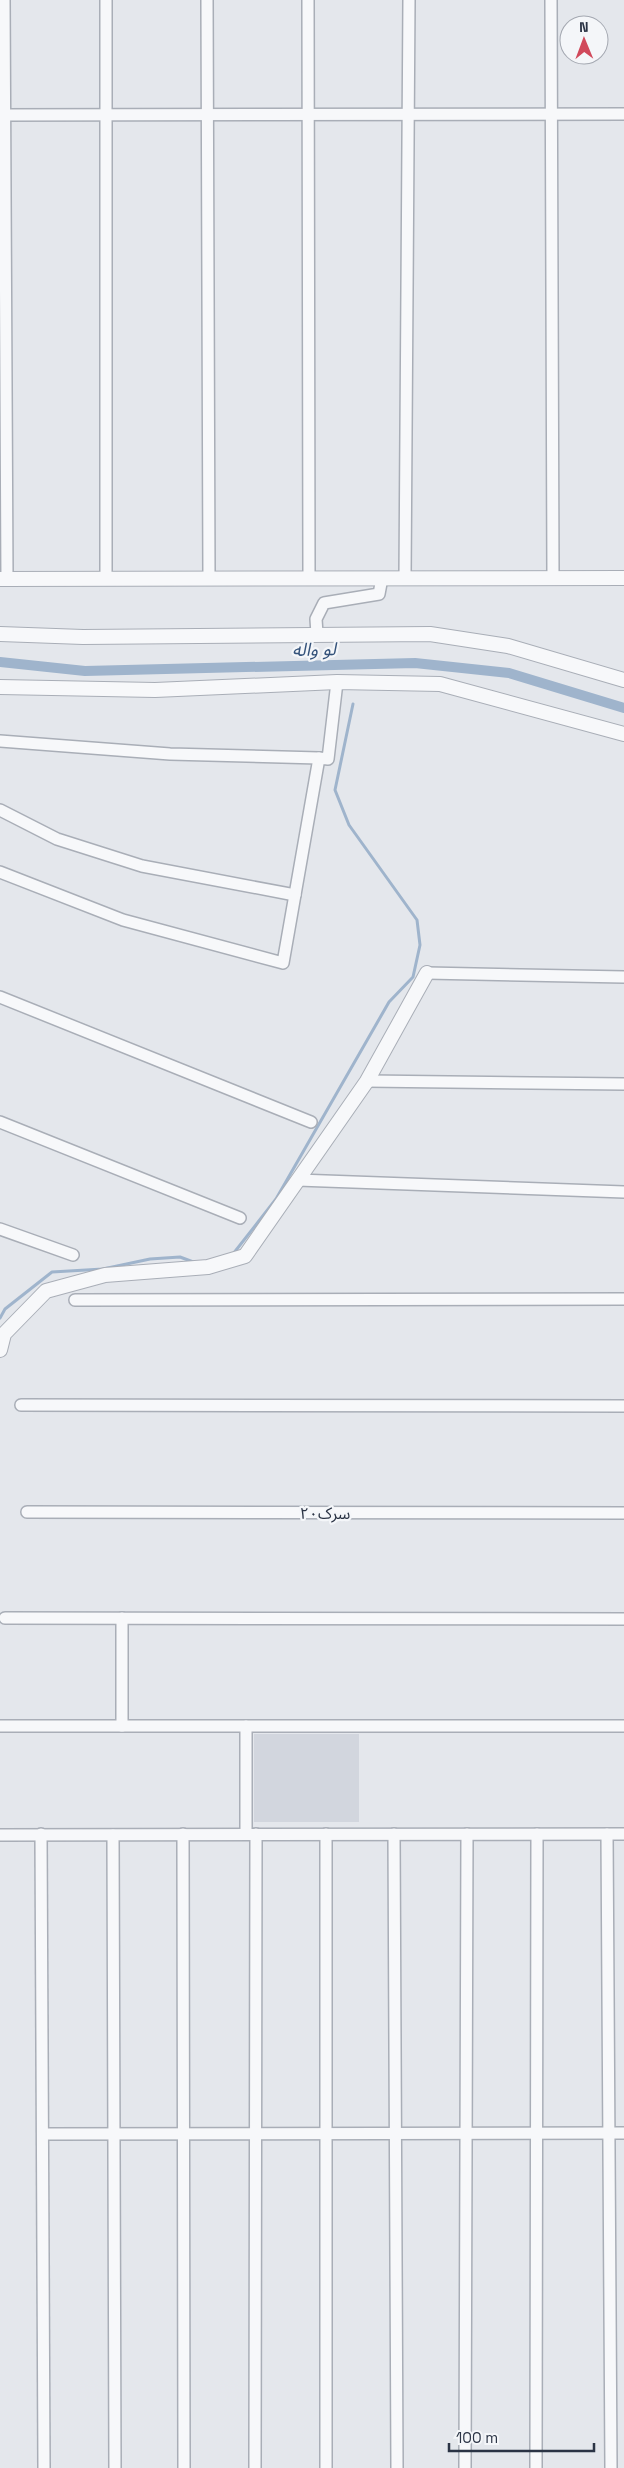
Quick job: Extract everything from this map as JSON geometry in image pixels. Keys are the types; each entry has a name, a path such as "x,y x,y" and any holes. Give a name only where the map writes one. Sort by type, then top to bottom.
{"street":[{"path":"4,0 2,115 4,579 624,578"},
{"path":"106,0 106,579"},
{"path":"207,0 209,579"},
{"path":"308,0 309,578"},
{"path":"405,578 410,115 409,0"},
{"path":"551,0 553,578"},
{"path":"2,115 624,114"},
{"path":"316,634 316,619 324,603 378,594 382,578"},
{"path":"0,634 83,637 430,634 508,646 624,680"},
{"path":"0,741 170,754 328,759 337,682"},
{"path":"0,687 155,690 337,682 440,684 624,734"},
{"path":"0,872 123,920 283,963 319,758"},
{"path":"0,810 57,839 142,866 295,895"},
{"path":"0,1350 4,1334 46,1291 105,1275 208,1267 245,1256 367,1081 427,973 624,977"},
{"path":"0,997 311,1122"},
{"path":"367,1081 624,1084"},
{"path":"0,1122 240,1218"},
{"path":"298,1180 624,1192"},
{"path":"0,1229 73,1255"},
{"path":"75,1300 624,1299"},
{"path":"22,1405 624,1406"},
{"name":"سرک۲۰","path":"27,1512 624,1513"},
{"path":"5,1618 624,1619"},
{"path":"122,1618 122,1726"},
{"path":"0,1726 624,1726"},
{"path":"246,1726 251,1834 256,2134 255,2468"},
{"path":"42,1834 44,2468"},
{"path":"113,1834 115,2468"},
{"path":"183,1834 184,2468"},
{"path":"326,1834 326,2468"},
{"path":"394,1834 397,2468"},
{"path":"465,2468 467,1834"},
{"path":"536,2468 537,1834"},
{"path":"607,1834 611,2468"},
{"path":"0,1835 624,1834"},
{"path":"43,2134 624,2134"}],"shaded area":[{"path":"254,1734 359,1734 359,1822 254,1822"}],"waterway":[{"name":"لو واله","path":"0,662 85,671 415,663 509,673 624,708"},
{"path":"233,1254 276,1199 389,1002 413,977 420,945 417,920 349,825 335,790 353,704"},
{"path":"0,1318 5,1309 52,1272 103,1269 150,1259 180,1257 196,1263"}]}
